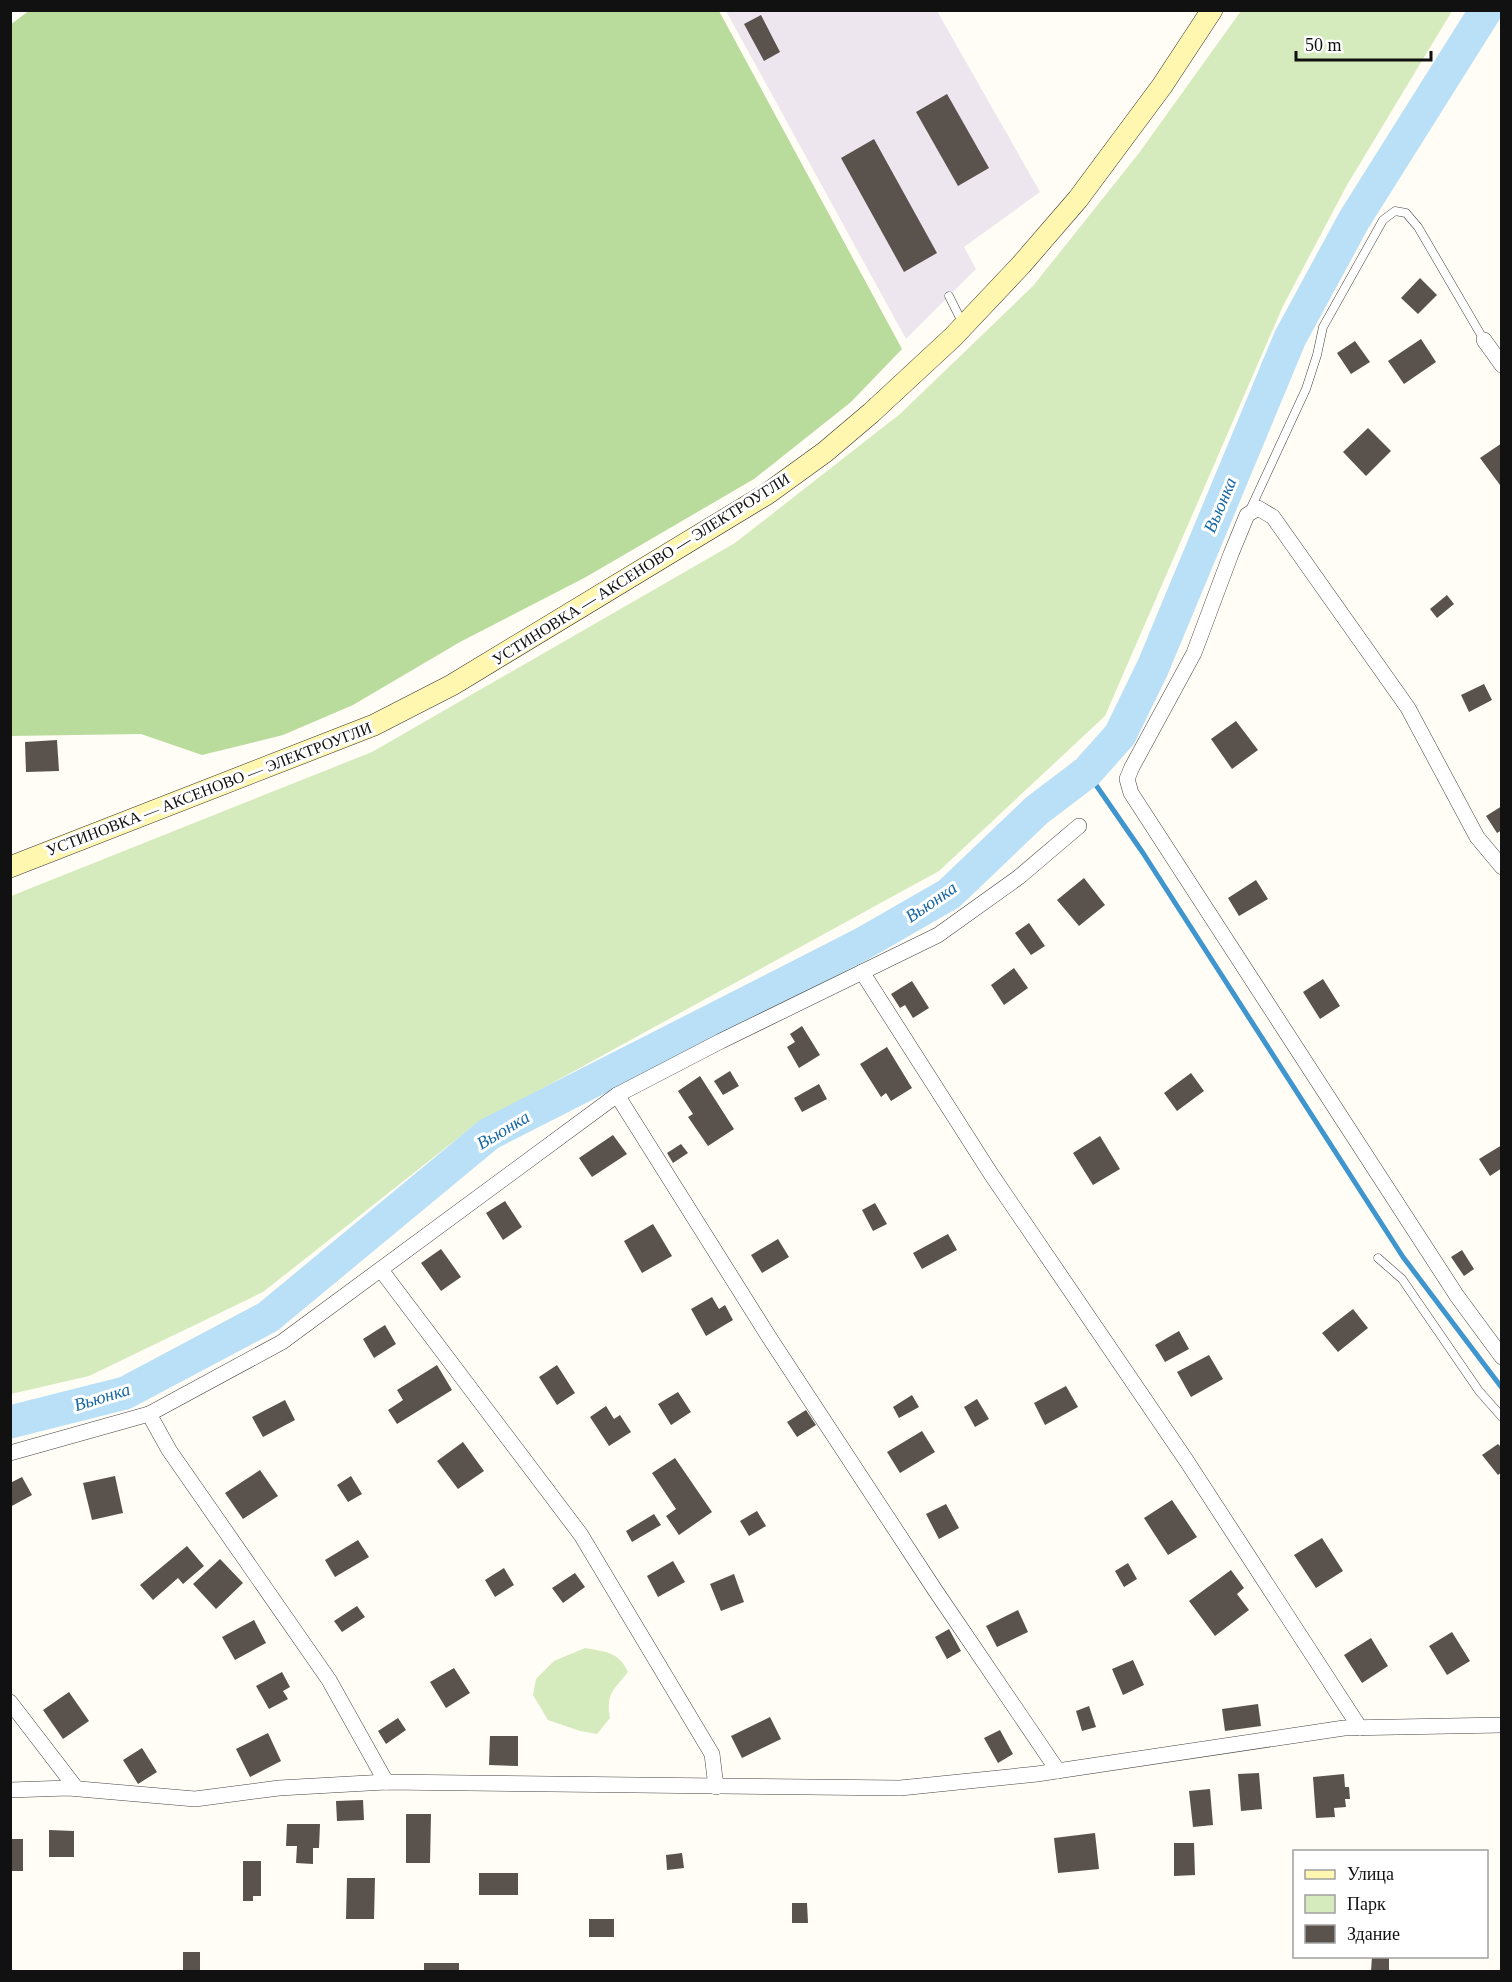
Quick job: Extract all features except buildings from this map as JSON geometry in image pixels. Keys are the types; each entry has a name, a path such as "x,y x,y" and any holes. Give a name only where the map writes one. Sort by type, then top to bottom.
{"main road":[{"name":"УСТИНОВКА — АКСЕНОВО — ЭЛЕКТРОУГЛИ","path":"10,867 374,725 452,685 767,494 825,452 964,326 1021,265 1078,199 1162,86 1212,10"}],"street":[{"path":"1484,340 1502,365"},
{"path":"1502,867 1477,837 1408,708 1273,517 1258,508 1247,515 1194,653 1127,780 1131,793 1457,1296 1502,1357"},
{"path":"10,1453 149,1414 282,1342 617,1095 721,1041 938,935 1019,877 1079,826"},
{"path":"862,972 991,1174 1186,1460 1360,1728"},
{"path":"617,1095 775,1347 935,1590 1058,1771"},
{"path":"381,1270 581,1535 712,1754 716,1787"},
{"path":"149,1414 169,1450 329,1680 386,1782"},
{"path":"10,1702 76,1788"},
{"path":"10,1790 76,1788 195,1799 279,1788 386,1782 900,1788 1058,1771 1333,1730 1502,1725"}],"lane":[{"path":"1247,515 1306,389 1323,327 1383,220 1395,211 1406,213 1418,227 1484,340"},
{"path":"949,296 964,326"},
{"path":"1378,1258 1402,1279 1479,1391 1502,1417"}],"shaded area":[{"path":"726,11 937,11 1040,192 964,247 976,269 906,339"}],"green space":[{"path":"30,10 719,11 902,349 851,402 754,479 586,577 460,642 353,705 283,735 202,755 141,734 11,736 10,25"},
{"path":"1241,11 1452,11 1347,185 1283,306 1105,716 939,871 472,1127 263,1292 89,1376 11,1394 11,896 372,752 735,543 900,414 1033,286 1139,153"},
{"path":"585,1648 611,1654 621,1660 628,1672 610,1697 610,1718 597,1734 548,1720 533,1695 536,1679 554,1661"}],"waterway":[{"name":"Вьюнка","path":"10,1422 125,1393 268,1317 489,1134 862,944 949,894 1037,810 1087,772 1120,735 1153,667 1290,338 1354,220 1486,10"},
{"path":"1087,772 1143,853 1403,1257 1502,1388"}]}
